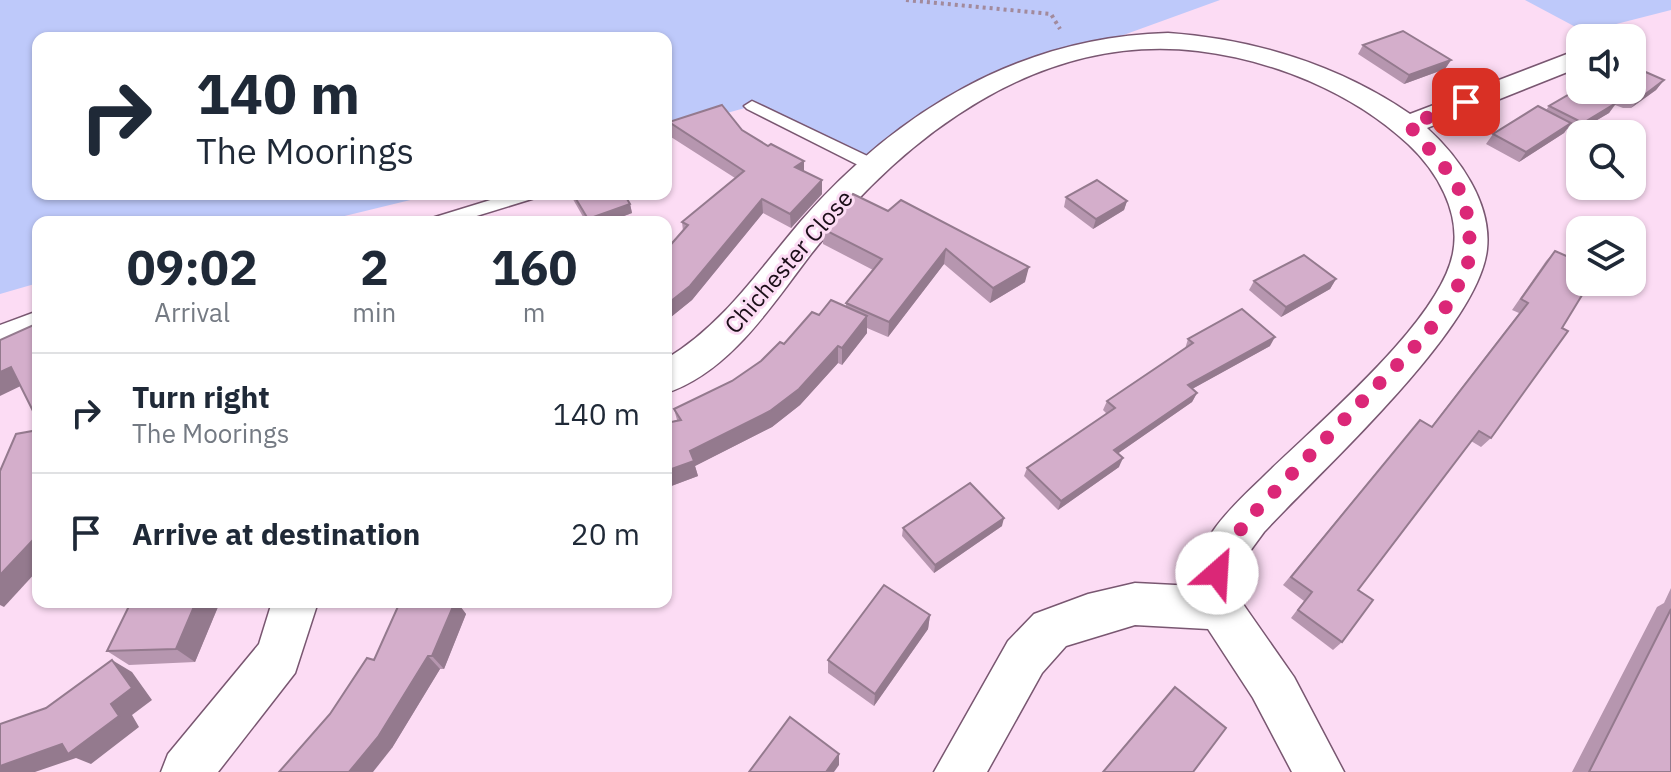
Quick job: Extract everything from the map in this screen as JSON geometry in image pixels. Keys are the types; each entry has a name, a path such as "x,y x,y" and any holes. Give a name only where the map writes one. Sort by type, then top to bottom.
{"street":[{"name":"Chichester Close","path":"672,375 690,365 731,331 762,297 814,228 874,166 916,130 986,85 1074,51 1142,41 1220,46 1312,71 1366,97 1409,125 1456,181 1469,220 1470,258 1453,297 1426,335 1228,545 1217,573 1221,608"},
{"path":"1409,125 1566,63"},
{"path":"959,772 1025,657 1050,630 1088,615 1135,604 1221,608 1264,673 1319,772"},
{"path":"186,772 278,657 293,608"}],"lane":[{"path":"752,106 874,166"},
{"path":"458,216 510,200"},
{"path":"0,333 32,320"}],"path":[{"path":"906,0 1051,14 1074,51"}],"shaded area":[{"path":"0,0 1220,0 986,85 874,166 752,106 672,128 672,32 32,32 32,200 410,200 345,216 32,216 32,285 0,294"},
{"path":"1525,0 1671,0 1671,10 1616,24 1570,24"}],"building":[{"path":"1403,31 1451,60 1409,75 1363,45"},
{"path":"1646,72 1664,80 1646,94"},
{"path":"1566,96 1566,104 1614,104 1588,120 1577,120 1549,106"},
{"path":"722,105 742,130 768,146 771,144 804,161 795,167 822,180 790,214 762,199 690,286 672,300 672,243 688,225 682,222 744,171 672,124 672,121"},
{"path":"1538,106 1566,120 1566,126 1526,152 1493,134"},
{"path":"1097,180 1127,201 1096,219 1066,197"},
{"path":"853,194 888,211 901,200 1029,267 993,288 946,249 889,322 846,303 882,259 823,229"},
{"path":"577,200 628,200 630,204 596,216 586,216"},
{"path":"1555,251 1566,256 1566,296 1581,296 1562,328 1568,331 1491,438 1479,431 1358,590 1373,600 1342,642 1298,610 1312,592 1291,577 1420,420 1432,427 1528,303 1521,299"},
{"path":"1304,255 1336,279 1286,307 1254,281"},
{"path":"831,300 867,316 842,348 838,346 799,389 770,411 690,451 694,461 672,469 672,422 681,420 674,409 732,381 761,361 780,342 784,344 812,312 819,315"},
{"path":"1242,309 1275,337 1188,385 1197,393 1114,450 1123,458 1061,501 1027,468 1115,408 1107,401 1193,343 1188,339"},
{"path":"32,326 32,409 11,367 0,372 0,340"},
{"path":"32,431 32,541 0,575 0,471 16,434"},
{"path":"970,483 1004,518 935,565 903,528"},
{"path":"884,585 930,615 875,694 828,660"},
{"path":"128,608 193,608 176,649 107,651"},
{"path":"397,608 452,608 432,656 428,656 378,737 349,772 279,772 330,714 367,658 374,660"},
{"path":"1671,609 1671,772 1589,772"},
{"path":"112,660 132,688 111,704 119,716 68,754 62,744 0,766 0,724 46,708"},
{"path":"1175,687 1226,728 1193,772 1103,772"},
{"path":"790,717 839,754 826,772 749,772"}],"route":[{"path":"1217,573 1228,545 1254,513 1426,335 1453,297 1470,258 1469,220 1456,181 1409,125 1466,102"}]}
